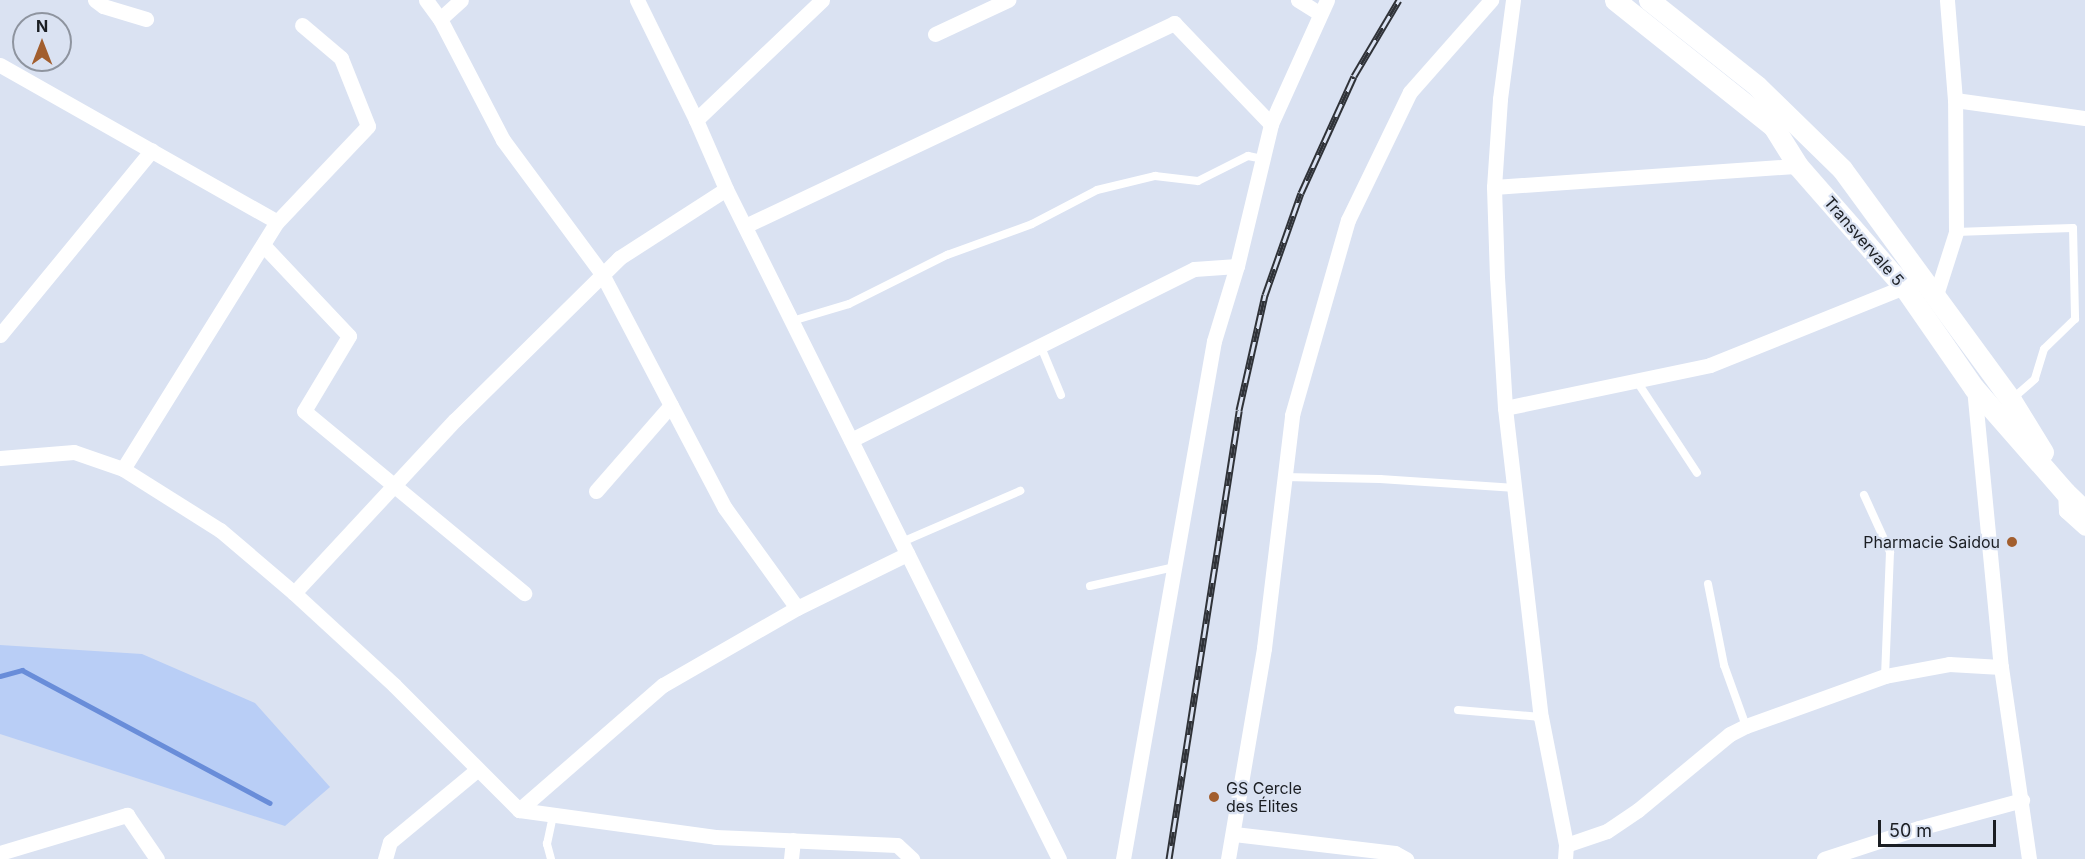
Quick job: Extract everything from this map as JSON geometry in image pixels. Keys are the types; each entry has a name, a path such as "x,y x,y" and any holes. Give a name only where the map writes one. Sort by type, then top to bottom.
{"main road":[{"name":"Transvervale 5","path":"1615,0 1773,126 1798,165 1904,288 1974,388 2075,494"},
{"name":"Transvervale 5","path":"1649,0 1757,86 1842,169 2011,400 2044,454 2085,510"}],"street":[{"path":"95,0 103,6 146,19"},
{"path":"426,0 440,19 503,140 602,274 725,508 797,608"},
{"path":"440,19 461,0"},
{"path":"637,0 696,120 726,189 1059,859"},
{"path":"696,120 822,0"},
{"path":"935,34 1008,0"},
{"path":"1123,859 1214,340 1237,266 1271,124 1323,6 1298,0"},
{"path":"1228,859 1264,648 1292,415 1348,220 1410,92 1491,0"},
{"path":"1513,0 1500,99 1494,187 1505,408 1541,717 1565,852 1607,831 1630,815 1730,734 1746,726 1885,676 1949,664 2001,667"},
{"path":"1935,298 1956,232 1955,100 1947,0"},
{"path":"745,226 1174,23 1271,124"},
{"path":"123,469 277,222 368,126 341,58 302,25"},
{"path":"0,65 277,222"},
{"path":"1955,100 2085,118"},
{"path":"0,335 152,150"},
{"path":"1494,187 1798,165"},
{"path":"294,593 455,420 619,258 726,189"},
{"path":"262,245 349,336 303,411 524,593"},
{"path":"851,440 1194,269 1237,266"},
{"path":"1505,408 1710,364 1904,288"},
{"path":"1974,388 2001,667 2029,859"},
{"path":"596,491 671,405"},
{"path":"0,458 74,452 123,469 220,530 294,593 394,685 519,810 715,837 897,845 912,859"},
{"path":"2075,494 2066,511 2085,528"},
{"path":"519,810 663,685 904,548"},
{"path":"386,859 390,842 478,769"},
{"path":"1824,859 1919,828 2022,800"},
{"path":"0,852 127,815 157,859"},
{"path":"1234,834 1395,853 1406,859"},
{"path":"791,859 793,840"}],"lane":[{"path":"792,321 849,304 947,255 1032,224 1097,190 1155,176 1198,181 1248,156 1263,159"},
{"path":"1956,232 2073,228 2075,319 2044,349 2035,380 2011,400"},
{"path":"1041,347 1061,395"},
{"path":"1636,380 1697,473"},
{"path":"1284,477 1380,479 1516,488"},
{"path":"904,548 1020,491"},
{"path":"1864,495 1890,552 1885,676"},
{"path":"1090,586 1174,567"},
{"path":"1708,584 1724,665 1746,726"},
{"path":"1458,710 1541,717"},
{"path":"550,859 548,844 553,815"}],"shaded area":[{"path":"0,645 142,654 255,703 330,787 285,826 0,734"}],"waterway":[{"path":"0,676 22,670 270,803"}],"railway":[{"path":"1169,859 1239,410 1265,295 1301,193 1354,76 1399,0"}],"place":[{"name":"Pharmacie Saidou","path":"2012,542"},
{"name":"GS Cercle des Élites","path":"1214,797"}]}
